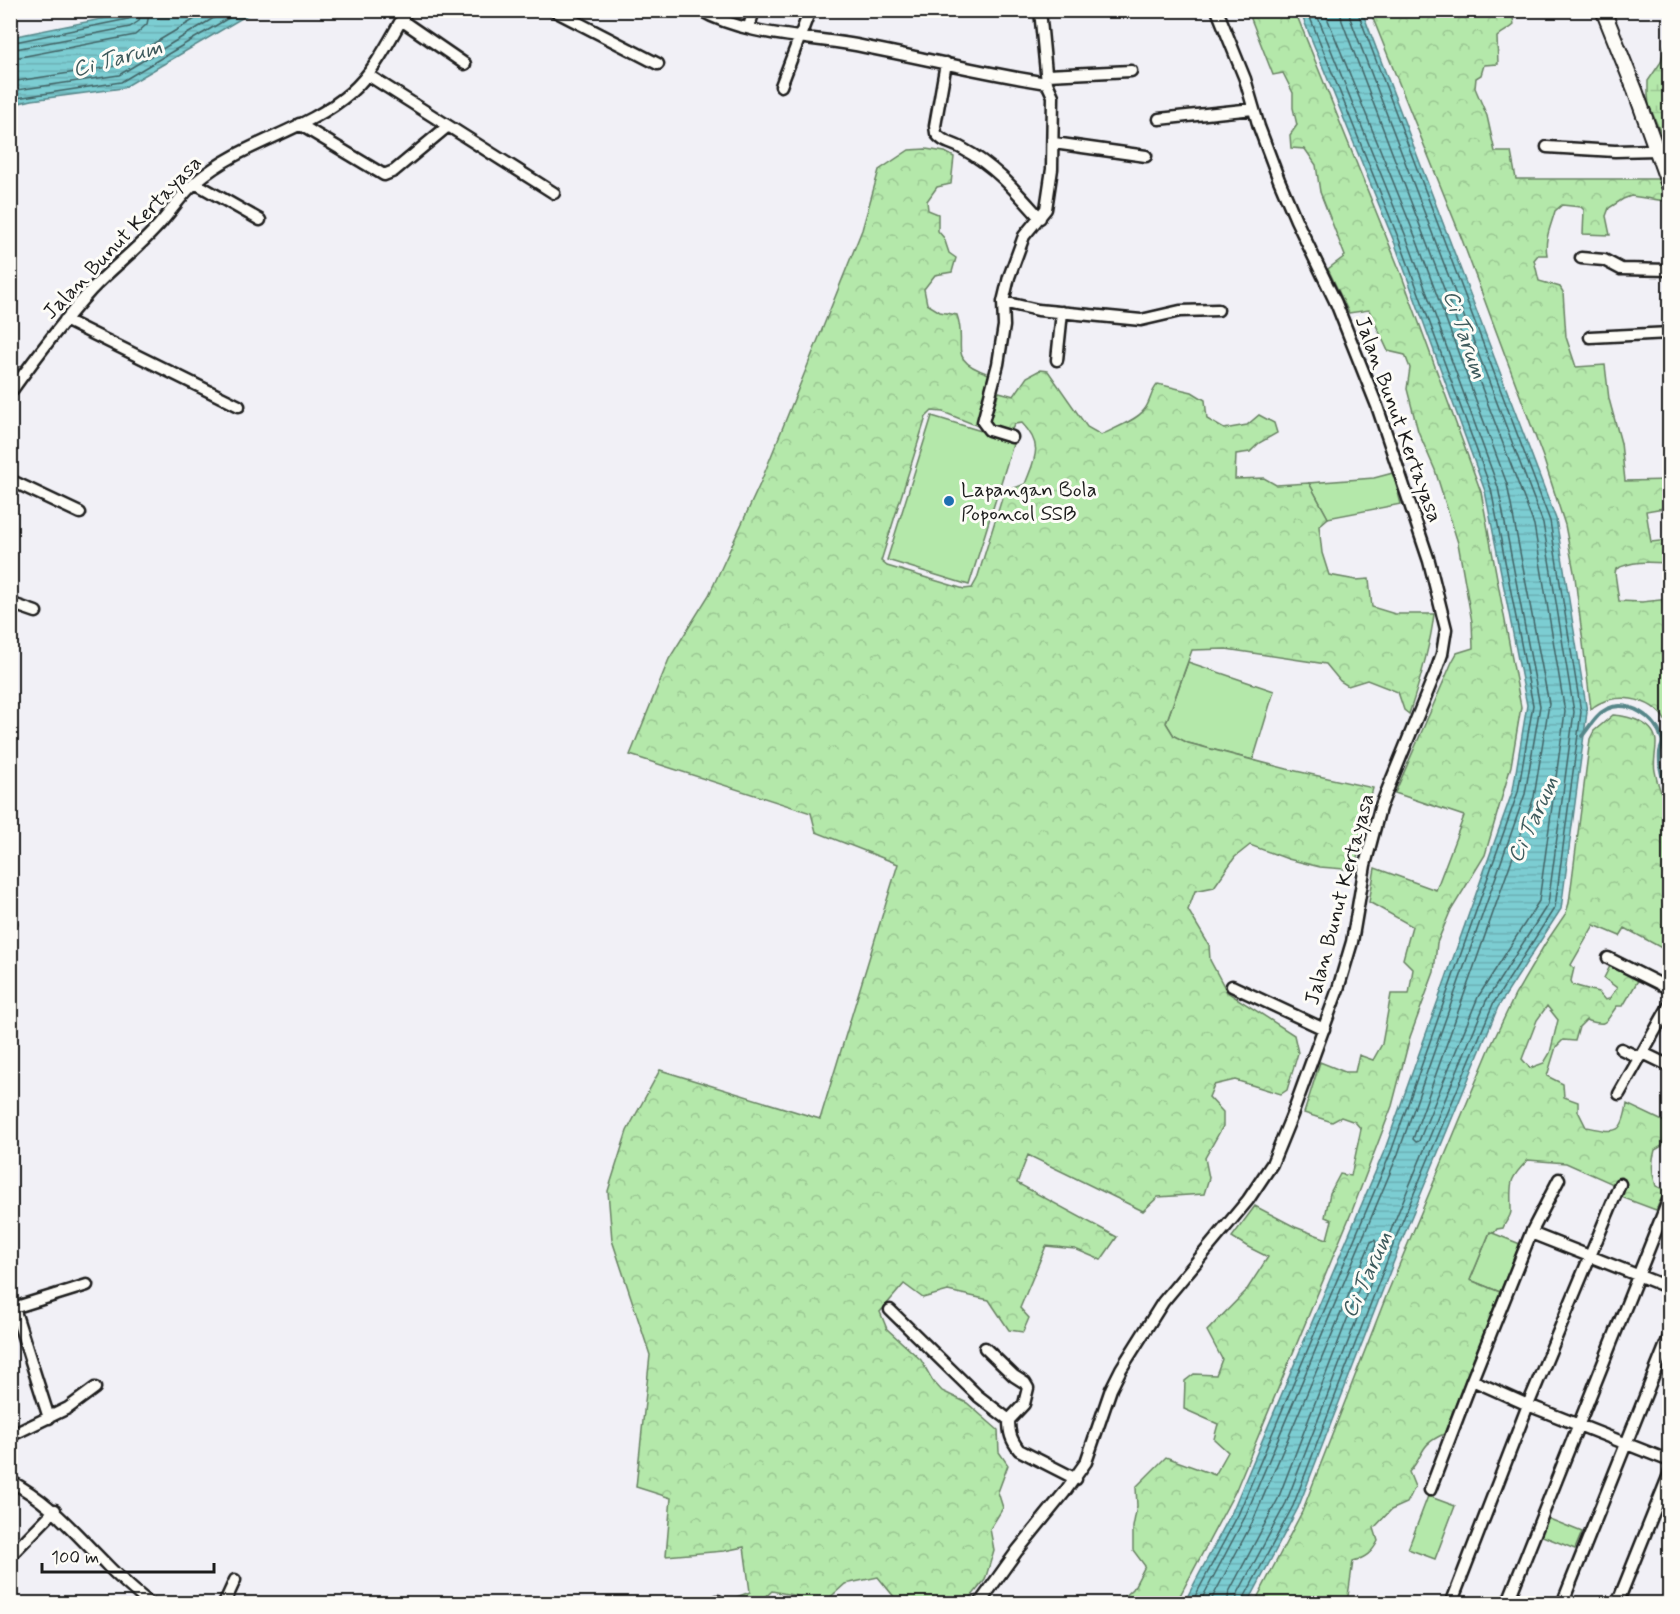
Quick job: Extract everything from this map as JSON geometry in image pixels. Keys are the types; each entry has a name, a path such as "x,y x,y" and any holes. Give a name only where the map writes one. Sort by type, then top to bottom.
{"street":[{"path":"553,10 658,64"},
{"path":"700,10 728,22 749,27 946,63 993,75 1047,79 1131,71"},
{"path":"749,27 754,10"},
{"path":"782,86 810,10"},
{"path":"1012,437 989,430 983,422 998,364 1004,326 1003,302 1024,236 1046,208 1049,193 1054,143 1053,96 1047,79 1040,10"},
{"name":"Jalan Bunut Kertayasa","path":"979,1604 1017,1551 1076,1479 1086,1462 1111,1389 1131,1352 1163,1302 1248,1200 1272,1164 1324,1029 1352,942 1365,865 1380,808 1436,671 1442,654 1446,629 1429,561 1377,406 1336,303 1296,220 1217,10"},
{"path":"1603,10 1670,188"},
{"path":"404,15 465,63"},
{"name":"Jalan Bunut Kertayasa","path":"10,393 65,320 94,288 154,231 195,183 217,165 322,112 349,93 368,75 404,15"},
{"path":"946,63 936,133 945,142 964,149 992,167 1040,218"},
{"path":"368,75 554,193"},
{"path":"1160,119 1253,109"},
{"path":"299,124 384,175 394,171 447,126"},
{"path":"1054,143 1146,156"},
{"path":"1548,147 1615,151 1657,150"},
{"path":"195,183 260,220"},
{"path":"1581,258 1598,259 1621,269 1670,270"},
{"path":"1003,302 1038,310 1141,320 1180,311 1218,310"},
{"path":"1057,360 1062,312"},
{"path":"65,320 239,406"},
{"path":"1590,337 1670,333"},
{"path":"10,480 80,513"},
{"path":"10,603 36,612"},
{"path":"1608,958 1670,989"},
{"path":"1232,986 1324,1029"},
{"path":"1619,1094 1670,1004"},
{"path":"1621,1049 1670,1066"},
{"path":"1430,1490 1531,1233 1559,1179"},
{"path":"1451,1604 1528,1405 1620,1184"},
{"path":"1507,1604 1668,1201"},
{"path":"1531,1233 1670,1288"},
{"path":"49,1418 12,1309 87,1285"},
{"path":"890,1310 978,1396 1009,1420"},
{"path":"1562,1604 1670,1334"},
{"path":"986,1348 1028,1388 1024,1404 1009,1420 1010,1435 1019,1450 1076,1479"},
{"path":"1472,1380 1528,1405 1670,1461"},
{"path":"10,1436 49,1418 95,1388"},
{"path":"1617,1604 1670,1472"},
{"path":"10,1481 55,1510 106,1565 150,1604"},
{"path":"10,1556 55,1510"},
{"path":"224,1604 236,1580"}],"green space":[{"path":"1248,11 1295,11 1400,271 1481,492 1521,707 1511,766 1485,855 1450,912 1437,943 1434,972 1410,1037 1392,1106 1352,1211 1235,1492 1176,1603 1118,1603 1133,1589 1145,1566 1133,1550 1133,1527 1137,1506 1136,1487 1166,1457 1215,1475 1228,1452 1214,1439 1218,1424 1184,1409 1185,1381 1194,1374 1216,1375 1222,1359 1207,1331 1246,1291 1268,1257 1232,1237 1255,1206 1295,1227 1327,1239 1332,1220 1325,1217 1330,1193 1340,1174 1351,1176 1361,1129 1355,1122 1341,1117 1332,1122 1304,1113 1320,1062 1345,1072 1355,1072 1359,1055 1373,1060 1382,1044 1391,994 1409,994 1413,969 1403,959 1412,926 1369,902 1375,868 1436,890 1464,816 1395,793 1452,662 1457,653 1473,648 1472,622 1458,543 1435,470 1418,431 1407,389 1410,368 1405,355 1388,351 1369,310 1349,313 1328,269 1345,256 1320,192 1316,165 1305,149 1291,148 1290,135 1297,125 1293,108 1293,93 1283,73 1273,75"},
{"path":"1370,11 1512,11 1514,25 1497,37 1498,64 1484,65 1481,75 1476,78 1475,88 1487,116 1495,152 1511,152 1516,179 1658,179 1666,201 1631,196 1623,199 1609,208 1606,216 1610,235 1583,234 1584,210 1581,207 1562,205 1555,211 1550,227 1546,243 1547,255 1538,255 1534,260 1539,281 1560,287 1563,292 1566,337 1576,367 1605,365 1609,399 1621,443 1625,481 1669,480 1669,507 1646,511 1651,542 1669,540 1669,563 1635,563 1616,569 1615,573 1619,601 1642,602 1669,599 1669,734 1666,722 1660,713 1652,706 1642,702 1620,698 1599,703 1591,709 1575,577 1565,525 1543,457 1461,237"},
{"path":"1669,44 1669,141 1664,141 1649,105 1648,81 1661,62 1665,45"},
{"path":"926,149 945,152 954,157 951,184 937,187 927,201 928,210 938,214 938,231 944,238 949,253 956,258 952,272 935,275 924,289 927,304 940,312 957,315 962,357 967,363 989,374 978,426 943,412 932,411 926,417 881,561 887,566 964,589 972,588 977,579 1004,492 1025,484 1036,452 1033,439 1022,423 1015,424 1010,432 992,427 990,419 999,392 1014,396 1027,377 1040,370 1048,371 1087,427 1101,435 1141,414 1158,384 1192,392 1205,400 1207,419 1224,429 1247,425 1259,415 1274,423 1277,433 1259,443 1250,452 1236,454 1235,479 1264,478 1276,485 1309,483 1328,518 1319,526 1322,553 1329,575 1356,580 1369,579 1372,607 1395,614 1434,614 1424,664 1409,714 1404,710 1398,692 1367,680 1348,686 1340,681 1326,664 1226,649 1192,650 1166,723 1174,736 1188,743 1287,769 1373,788 1359,841 1356,870 1320,867 1288,859 1250,845 1235,857 1214,887 1195,891 1188,910 1209,945 1210,960 1227,992 1294,1035 1298,1053 1287,1090 1281,1094 1235,1080 1214,1085 1209,1097 1223,1112 1223,1126 1205,1158 1209,1178 1204,1194 1158,1197 1143,1211 1028,1155 1017,1183 1117,1237 1101,1260 1075,1249 1046,1246 1020,1308 1029,1318 1023,1332 1009,1330 989,1300 948,1291 923,1298 904,1284 880,1312 887,1329 921,1360 933,1381 942,1391 967,1403 998,1430 999,1452 1008,1465 998,1492 1003,1508 990,1529 994,1550 985,1580 966,1603 897,1603 878,1577 845,1584 824,1603 798,1603 797,1596 772,1591 759,1603 731,1603 731,1599 750,1592 744,1547 666,1556 671,1498 636,1487 650,1355 612,1240 608,1191 627,1131 660,1070 820,1119 898,864 816,832 811,813 630,755 669,659 709,595 760,484 862,230 879,170 909,150"},
{"path":"932,416 1014,441 969,585 887,560"},
{"path":"1393,473 1401,504 1328,518 1309,483 1374,478"},
{"path":"1188,662 1274,691 1253,760 1188,743 1174,736 1166,723"},
{"path":"1613,715 1640,722 1652,730 1655,736 1656,776 1660,790 1669,806 1669,952 1625,928 1620,936 1594,925 1571,965 1574,968 1571,981 1573,985 1598,992 1605,1000 1609,999 1617,988 1604,978 1611,964 1640,977 1623,1006 1617,1006 1608,1020 1599,1023 1586,1020 1579,1027 1575,1041 1563,1040 1556,1047 1547,1076 1563,1084 1564,1097 1578,1102 1578,1111 1586,1127 1616,1130 1623,1122 1627,1104 1669,1124 1662,1146 1655,1150 1653,1164 1656,1186 1665,1190 1656,1210 1621,1197 1611,1183 1566,1163 1528,1160 1513,1178 1510,1215 1503,1228 1497,1229 1494,1233 1490,1232 1470,1280 1500,1292 1444,1434 1430,1442 1409,1472 1415,1487 1407,1503 1391,1510 1374,1528 1378,1541 1368,1554 1353,1561 1348,1596 1343,1603 1254,1604 1302,1512 1387,1294 1489,1050 1515,995 1566,913 1590,739 1594,731","holes":["1547,1006 1558,1020 1550,1053 1544,1063 1530,1068 1522,1059 1537,1020"]},
{"path":"1669,734 1669,769 1666,758 1668,740"},
{"path":"1490,1232 1520,1244 1500,1292 1470,1280"},
{"path":"1428,1496 1455,1506 1435,1559 1408,1549"},
{"path":"1547,1518 1582,1532 1575,1549 1540,1535"}],"water":[{"name":"Ci Tarum","path":"141,11 254,11 123,88 11,105 11,37"},
{"name":"Ci Tarum","path":"1300,11 1362,11 1556,519 1587,712 1561,909 1498,1007 1406,1230 1298,1508 1248,1603 1184,1603 1232,1512 1385,1149 1513,790 1527,705 1485,491 1395,244"}],"waterway":[{"path":"1582,736 1596,718 1607,709 1624,707 1640,712 1659,731 1663,744 1660,752 1661,768 1670,792"}],"place":[{"name":"Lapangan Bola Poponcol SSB","path":"949,501"}]}
